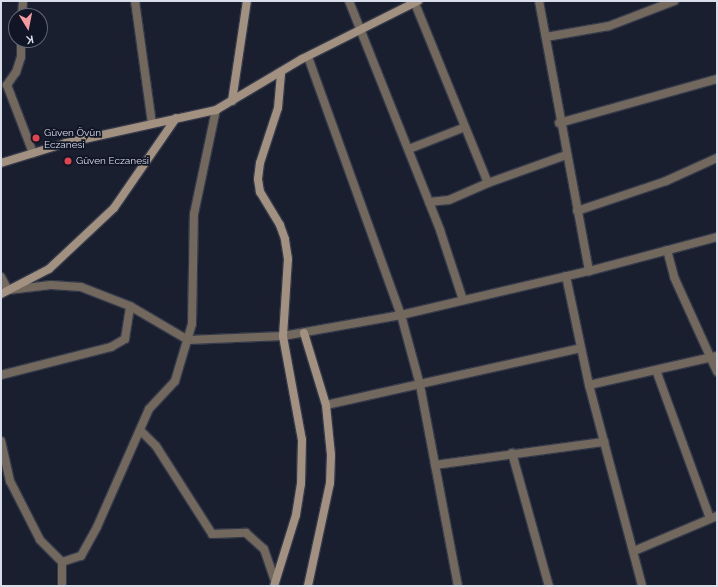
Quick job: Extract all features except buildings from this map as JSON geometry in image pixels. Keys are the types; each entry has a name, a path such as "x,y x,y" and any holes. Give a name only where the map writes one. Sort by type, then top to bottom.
{"street":[{"path":"135,1 152,124"},
{"path":"232,101 247,1"},
{"path":"349,1 430,202 463,300"},
{"path":"539,1 560,124 589,271"},
{"path":"546,37 609,26 674,1"},
{"path":"1,163 33,153 176,118 216,110 308,57 416,2 488,183"},
{"path":"21,48 21,57 16,72 7,85 33,153"},
{"path":"308,57 401,315 420,385 458,586"},
{"path":"275,583 296,515 301,484 302,440 283,336 288,259 285,239 280,225 260,192 258,179 278,108 281,72"},
{"path":"560,124 717,79"},
{"path":"62,562 81,556 97,527 149,409 175,381 192,324 194,214 216,110"},
{"path":"4,292 49,269 114,208 176,118"},
{"path":"409,149 465,127"},
{"path":"430,202 449,200 488,183 566,155"},
{"path":"577,211 666,181 717,158"},
{"path":"4,292 51,285 81,287 130,306 188,340 283,336 401,315 589,271 717,237"},
{"path":"666,250 674,277 714,357 717,372"},
{"path":"566,276 589,384 642,586"},
{"path":"1,277 4,292"},
{"path":"1,375 111,347 124,339 130,306"},
{"path":"304,333 326,405 331,455 330,483 308,586"},
{"path":"326,405 581,348"},
{"path":"589,384 714,357"},
{"path":"634,551 714,517 656,370"},
{"path":"141,430 156,446 212,534 246,533 264,549 275,583"},
{"path":"1,441 10,481 40,540 62,562 62,586"},
{"path":"435,465 512,453 604,442"},
{"path":"512,453 549,586"},
{"path":"1,479 10,481"}],"place":[{"name":"Güven Övün Eczanesi","path":"36,138"},
{"name":"Güven Eczanesi","path":"68,161"}]}
